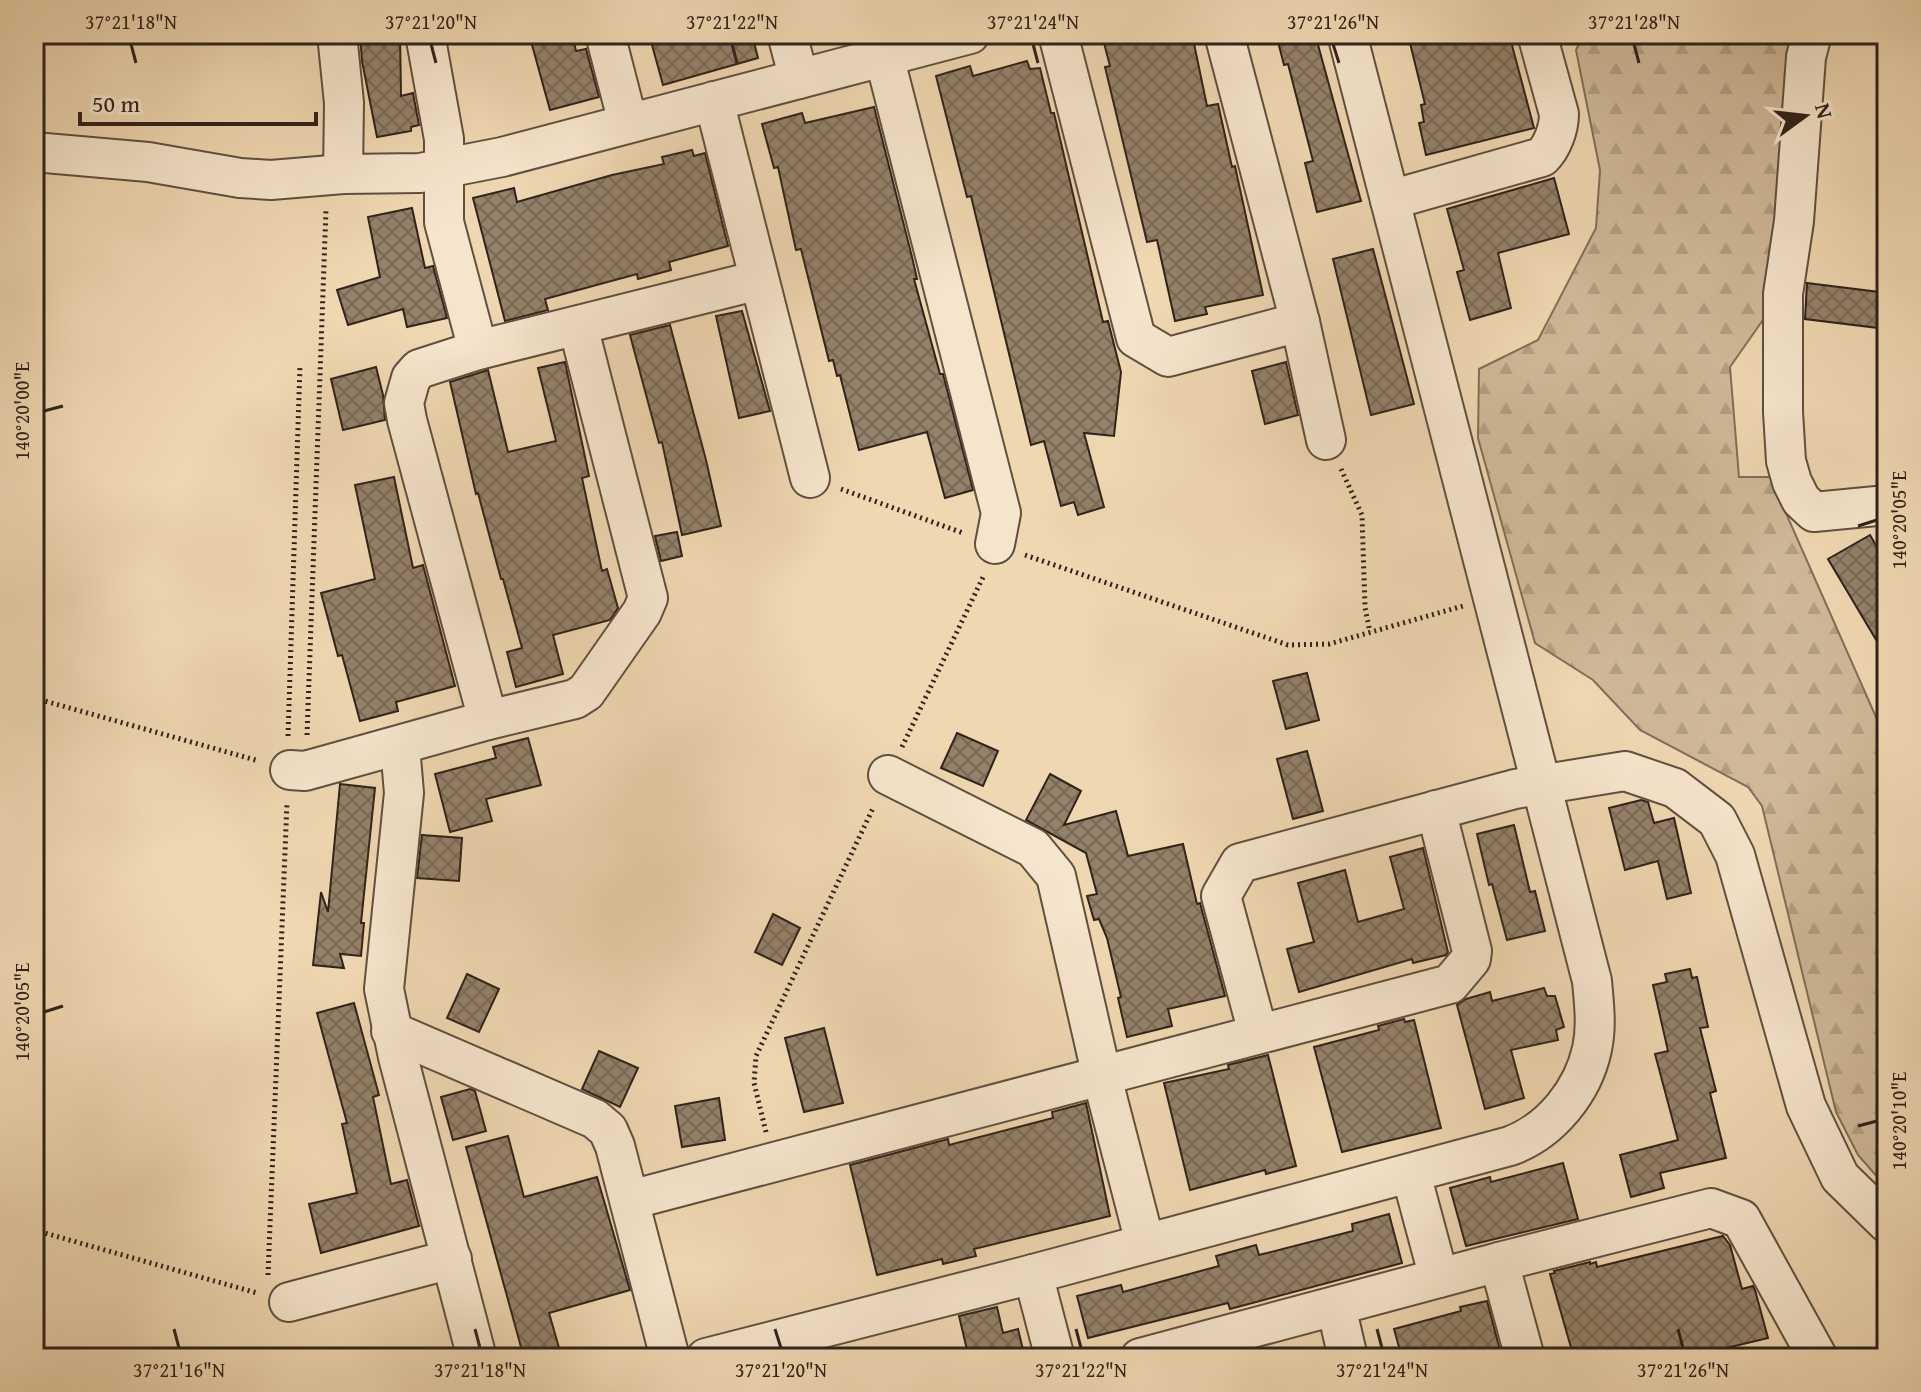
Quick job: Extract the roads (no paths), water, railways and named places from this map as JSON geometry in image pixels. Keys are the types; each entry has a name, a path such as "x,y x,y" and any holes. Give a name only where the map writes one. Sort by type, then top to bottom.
{"street":[{"path":"335,175 344,103 337,34"},
{"path":"425,34 442,126 446,168 444,222 478,350"},
{"path":"605,34 628,123"},
{"path":"787,34 799,79"},
{"path":"34,152 148,162 240,178 271,180 420,173 502,157 969,34"},
{"path":"1058,34 1136,338 1168,357 1300,322"},
{"path":"1224,34 1300,322 1326,440"},
{"path":"706,1358 804,1345 1033,1274 1510,1146 1530,1137 1561,1110 1571,1098 1589,1061 1596,1012 1592,981 1347,34"},
{"path":"1390,200 1546,154 1559,126 1559,114 1537,34"},
{"path":"1812,34 1806,57 1794,221 1783,294 1786,461 1801,500 1814,512 1887,505"},
{"path":"884,56 1001,513 995,544"},
{"path":"714,101 810,478"},
{"path":"488,720 404,403 411,378 419,369 478,350 759,280"},
{"path":"294,770 400,746 575,699 586,692 647,605 645,585 578,326"},
{"path":"400,746 404,793 384,989 391,1031 477,1358"},
{"path":"1258,1033 1221,896 1240,863 1540,783 1625,771 1675,788 1717,820 1735,855 1806,1106 1840,1177 1887,1223"},
{"path":"888,775 1033,848 1056,876 1102,1077 1145,1243"},
{"path":"630,1200 1450,984 1471,959 1472,951 1436,810"},
{"path":"391,1031 602,1123 608,1130 630,1200 670,1358"},
{"path":"1411,1174 1439,1278"},
{"path":"1140,1358 1711,1208 1741,1219 1818,1358"},
{"path":"278,1299 452,1259"},
{"path":"1499,1262 1525,1358"},
{"path":"1033,1274 1055,1358"},
{"path":"1336,1306 1348,1358"}]}
